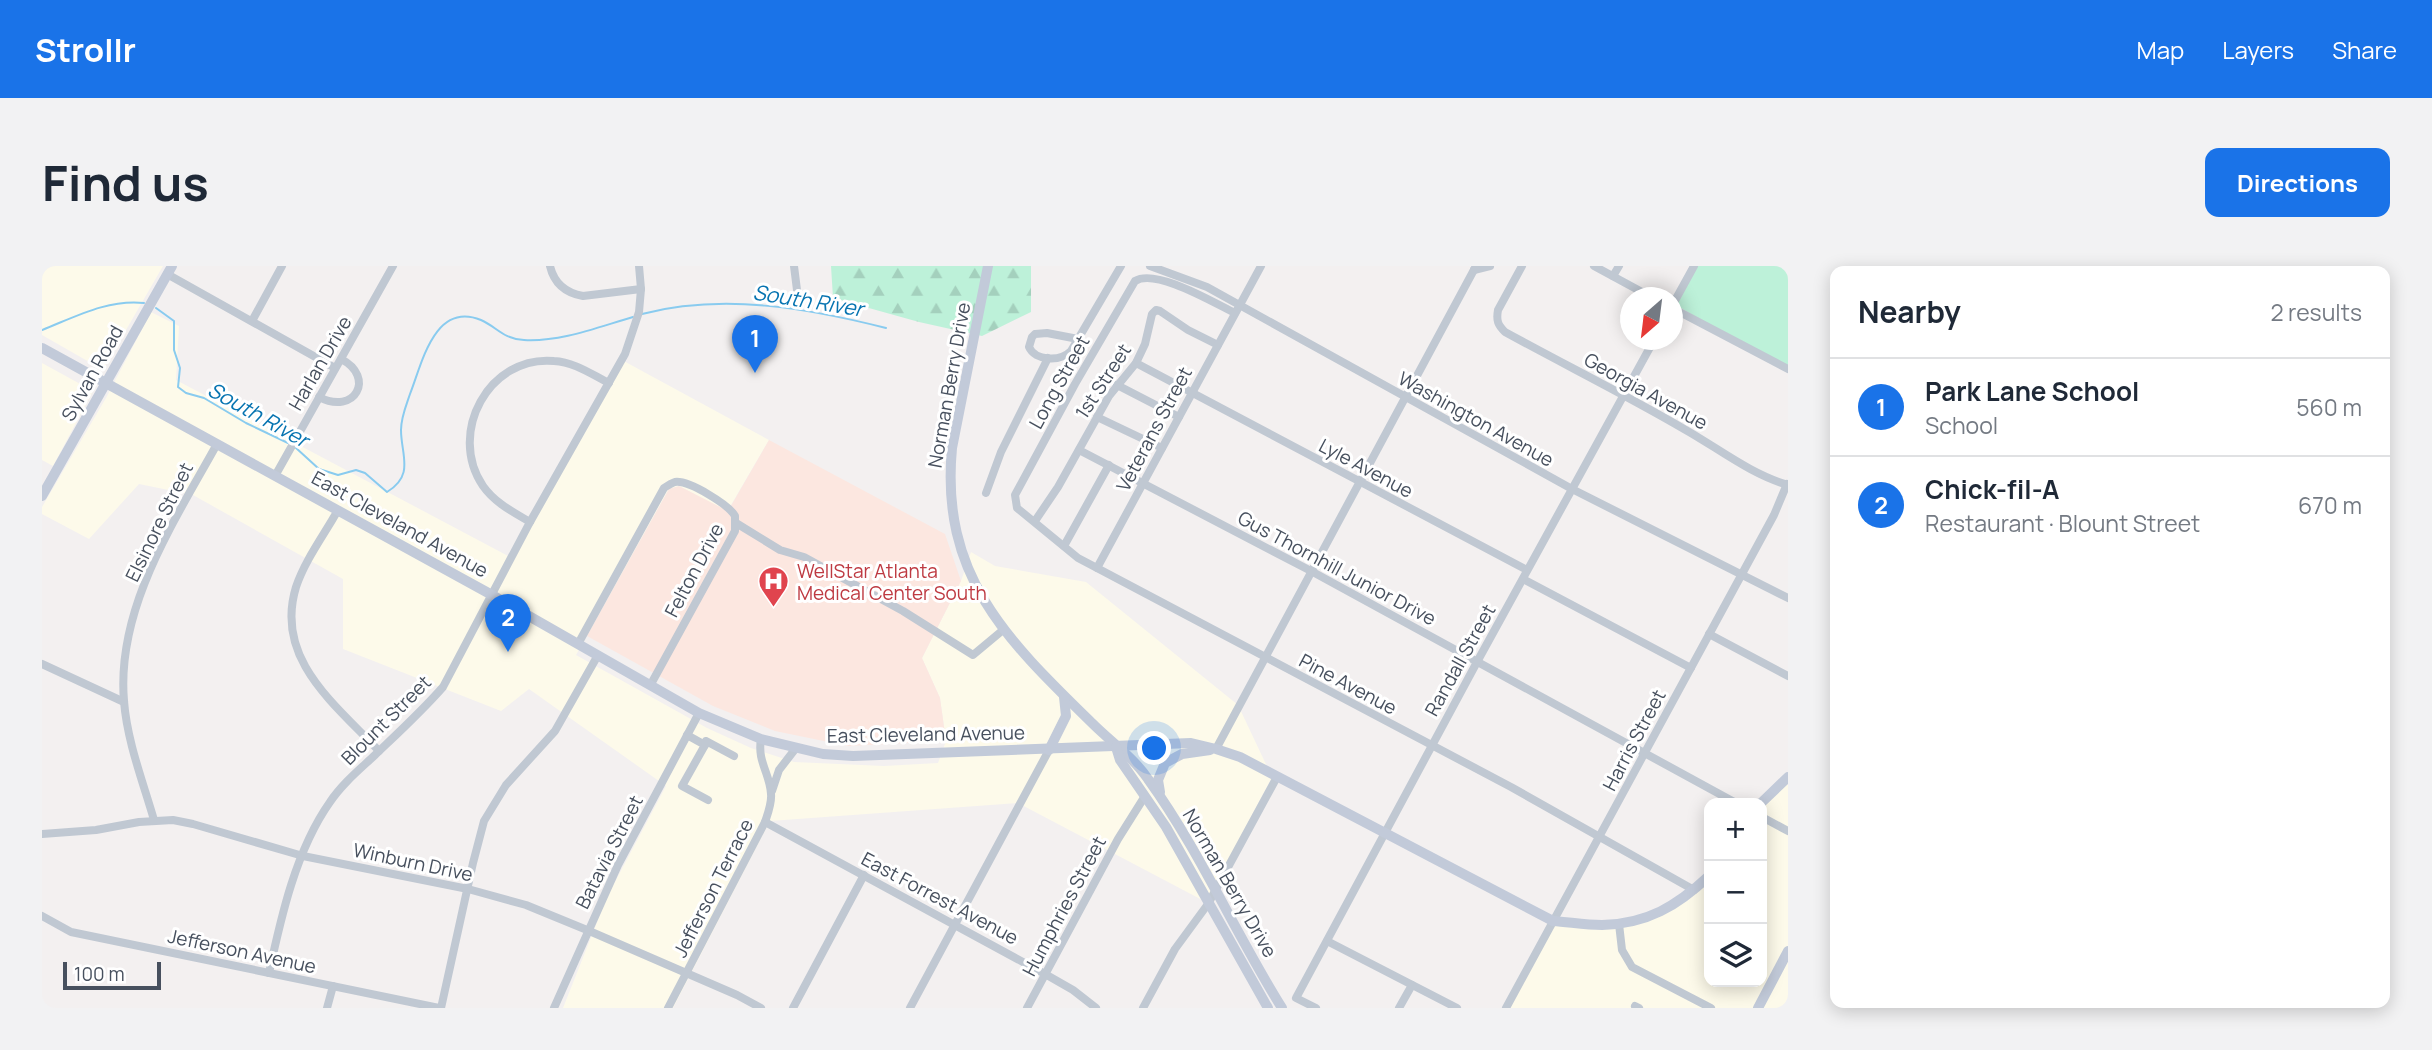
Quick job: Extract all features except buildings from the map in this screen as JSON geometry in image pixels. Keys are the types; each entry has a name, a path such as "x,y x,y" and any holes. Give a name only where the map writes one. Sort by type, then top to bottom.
{"main road":[{"name":"Norman Berry Drive","path":"988,266 952,448 950,500 956,536 967,570 983,602 1003,630 1063,694 1116,747 1131,758 1161,799 1282,1008"},
{"name":"Sylvan Road","path":"42,496 169,270"},
{"name":"East Cleveland Avenue","path":"42,348 492,595 699,713 761,738 823,754 853,756 1191,743 1216,748 1240,757 1553,921 1595,925 1641,919 1674,906 1704,881"},
{"path":"1049,750 1066,716 1067,706 1063,694"},
{"name":"Norman Berry Drive","path":"1116,747 1120,760 1166,827 1268,1008"},
{"path":"1161,799 1158,780 1165,763 1182,754 1216,748"},
{"path":"1766,798 1788,777"},
{"path":"1758,1008 1788,951"}],"street":[{"path":"252,321 282,266"},
{"name":"Harlan Drive","path":"275,475 393,266"},
{"path":"550,266 556,282 576,295 641,289"},
{"name":"Blount Street","path":"269,973 284,902 318,821 330,801 443,687 530,522 609,383 633,335 639,312 639,266"},
{"path":"794,266 797,290"},
{"path":"1078,339 1047,333 1035,334 1030,341 1030,351 1037,356 1048,358 1065,357 1078,339 1121,266"},
{"name":"Washington Avenue","path":"1150,266 1182,276 1237,309 1572,489 1788,598"},
{"name":"Veterans Street","path":"1097,568 1261,266"},
{"path":"1216,748 1475,268 1490,266"},
{"name":"Georgia Avenue","path":"1522,266 1498,310 1498,325 1505,332 1772,479 1787,484"},
{"path":"1594,266 1633,287"},
{"path":"1613,276 1619,266"},
{"path":"1683,287 1694,266"},
{"path":"169,270 335,368"},
{"name":"Long Street","path":"1097,568 1064,546 1017,508 1016,495 1075,384 1135,281 1146,277 1173,284 1237,309"},
{"name":"1st Street","path":"1035,521 1117,385 1136,363 1145,344 1152,314 1156,310 1218,345"},
{"path":"1683,313 1788,369"},
{"name":"Randall Street","path":"1316,1008 1297,998 1431,746 1649,350"},
{"path":"986,493 1000,452 1048,358"},
{"path":"319,397 338,404 349,401 355,394 359,383 355,368 341,359"},
{"path":"530,522 495,500 475,471 469,434 472,417 480,400 505,374 521,365 538,361 571,364 609,383"},
{"name":"Lyle Avenue","path":"1136,363 1359,483 1691,668"},
{"path":"1117,385 1179,417"},
{"path":"1097,417 1162,448"},
{"name":"Elsinore Street","path":"154,820 129,732 124,702 123,679 127,651 143,587 162,543 216,444"},
{"name":"Gus Thornhill Junior Drive","path":"1079,450 1311,571 1727,798"},
{"path":"1064,546 1109,464"},
{"name":"Felton Drive","path":"578,644 664,488 674,482 685,483 726,505 735,516 735,531 651,684"},
{"name":"Harris Street","path":"1506,1008 1742,575 1787,484"},
{"path":"338,510 297,586 293,604 293,639 299,658 312,677 379,751"},
{"path":"736,523 780,550 804,556 903,611 973,655 1003,630"},
{"name":"Pine Avenue","path":"1097,568 1600,836 1694,890"},
{"path":"1709,634 1788,676"},
{"path":"440,1008 479,838 492,806 506,785 555,731 598,655"},
{"path":"42,664 124,702"},
{"name":"Batavia Street","path":"554,1008 618,865 699,713"},
{"path":"687,735 705,745"},
{"name":"Jefferson Terrace","path":"668,1008 765,822 771,794 761,763 761,738"},
{"path":"708,800 682,786 706,741 734,756"},
{"path":"771,794 779,771 796,748"},
{"path":"911,1008 1049,750"},
{"path":"1143,1008 1175,948 1208,904 1277,777"},
{"name":"Humphries Street","path":"1027,1008 1145,796"},
{"name":"Winburn Drive","path":"42,834 96,831 154,820 193,824 303,856 468,890 526,905 687,973 761,1008"},
{"path":"1767,820 1788,831"},
{"name":"East Forrest Avenue","path":"765,822 1045,974 1073,990 1096,1008"},
{"path":"793,1008 864,875"},
{"name":"Jefferson Avenue","path":"42,916 71,932 440,1008"},
{"path":"1619,923 1622,950 1632,967 1695,1004 1711,1008"},
{"path":"1327,940 1457,1008"},
{"path":"1399,1008 1412,985"},
{"path":"327,1008 333,986"}],"shaded area":[{"path":"42,266 163,266 104,368 42,335"},
{"path":"151,312 179,326 176,380 514,559 620,359 769,440 727,512 679,486 669,489 576,655 707,728 751,748 794,762 884,766 938,763 946,741 940,698 922,658 961,581 971,552 995,566 1086,582 1238,705 1272,777 1206,902 1018,803 770,821 673,1008 563,1008 607,897 666,786 529,689 501,711 343,649 343,579 193,495 139,484 89,539 42,514 42,507 106,398"},
{"path":"42,363 93,391 53,466 42,460"},
{"name":"WellStar Atlanta Medical Center South","path":"769,440 945,534 961,581 922,658 940,698 946,741 848,746 775,731 713,706 587,636 669,489 679,486 728,511"},
{"path":"1788,776 1788,1008 1507,1008 1551,924 1635,920 1687,895 1704,880 1704,987 1767,987 1767,799"}],"green space":[{"path":"831,266 1031,266 1031,312 982,336 919,322 833,298"},
{"path":"1696,266 1788,266 1788,372 1683,309 1683,291"}],"waterway":[{"name":"South River","path":"42,330 105,306 144,303"},
{"name":"South River","path":"642,314 672,308 734,304 795,309 886,328"},
{"name":"South River","path":"156,308 174,321 174,350 180,368 178,387 288,443"},
{"name":"South River","path":"296,448 319,469 338,475 356,470 365,473 387,492 396,485 404,472 402,421 425,352 441,327 452,319 465,316 481,320 511,337 538,340 579,333 633,317"}],"place":[{"name":"Park Lane School","path":"755,373"},
{"name":"WellStar Atlanta Medical Center South","path":"774,609"},
{"name":"Chick-fil-A","path":"508,652"}]}
